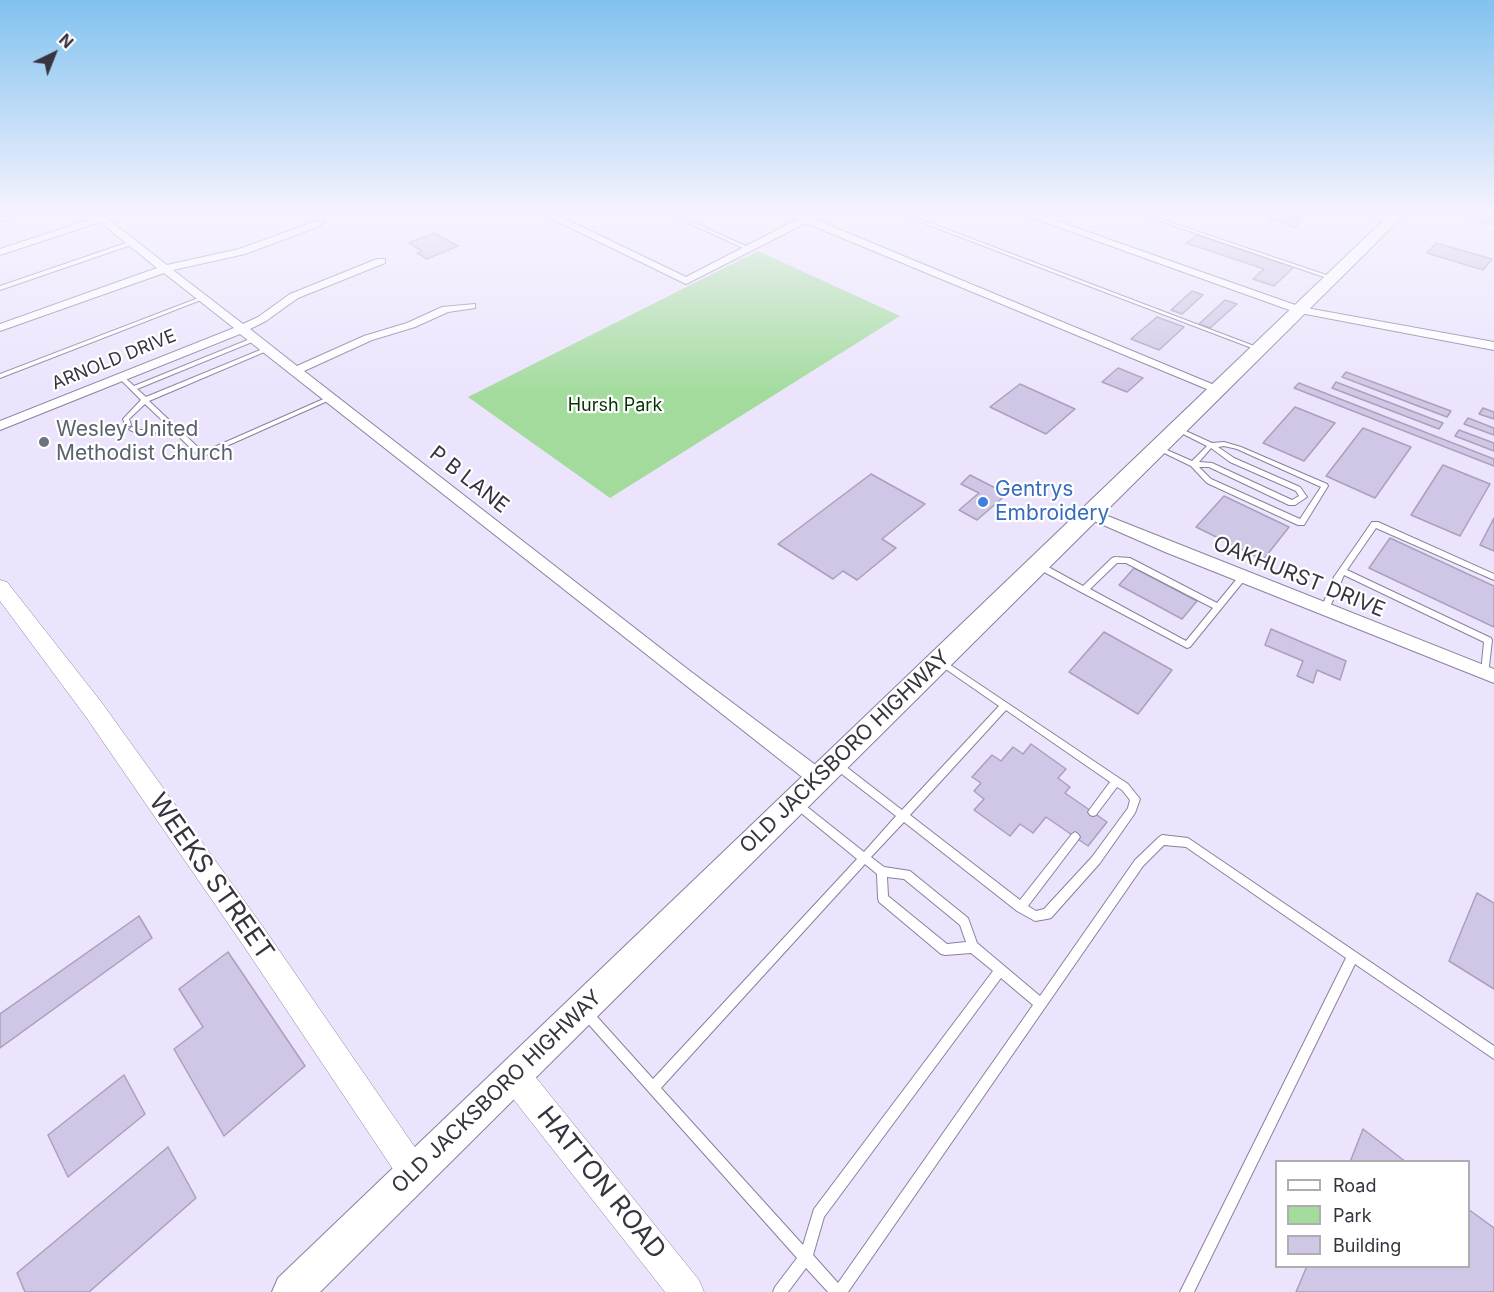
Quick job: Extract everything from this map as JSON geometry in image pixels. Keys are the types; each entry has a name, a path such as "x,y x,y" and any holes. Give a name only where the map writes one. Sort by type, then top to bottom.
{"main road":[{"name":"OLD JACKSBORO HIGHWAY","path":"292,1292 1337,273"}],"street":[{"path":"0,328 150,273"},
{"name":"P B LANE","path":"172,273 684,676 826,771"},
{"name":"ARNOLD DRIVE","path":"0,426 242,329 262,319 294,296 350,273"},
{"path":"672,273 686,280 699,273"},
{"path":"938,273 1218,389"},
{"path":"1195,273 1299,310 1494,346"},
{"path":"295,371 368,338 411,325 446,309 471,306"},
{"name":"OAKHURST DRIVE","path":"1090,514 1489,674"},
{"name":"WEEKS STREET","path":"0,587 156,798 414,1173"},
{"name":"HATTON ROAD","path":"514,1075 687,1292"}],"lane":[{"path":"0,288 43,273"},
{"path":"1059,273 1259,349"},
{"path":"1318,273 1332,278"},
{"path":"0,376 203,298"},
{"path":"134,389 255,339"},
{"path":"171,425 152,432 139,432 130,427 126,419 145,400 267,349"},
{"path":"121,377 202,455 330,398"},
{"path":"1157,448 1193,464 1210,465 1292,502 1303,497 1298,489 1232,459 1211,444 1177,429"},
{"path":"1211,444 1224,444 1239,448 1325,486 1300,523 1209,481 1193,464 1211,444"},
{"path":"1325,609 1342,571 1375,524 1494,577"},
{"path":"1084,590 1114,560 1127,560 1218,607"},
{"path":"1038,565 1187,645 1243,577"},
{"path":"1342,571 1488,640 1489,674"},
{"path":"826,771 902,816 1021,907 1035,916 1047,914 1096,860 1132,810 1135,799 1125,787 939,660"},
{"path":"653,1088 1005,705"},
{"path":"1093,812 1116,781"},
{"path":"794,802 882,872 906,874 964,922 973,947 1041,1004"},
{"path":"1021,907 1075,837"},
{"path":"582,1009 839,1292 1139,863 1162,840 1188,843 1494,1053"},
{"path":"882,872 883,898 945,950 973,947"},
{"path":"1187,1292 1353,956"},
{"path":"780,1292 806,1257 819,1214 1000,970"}],"green space":[{"name":"Hursh Park","path":"714,273 807,273 900,316 610,498 468,397"}],"building":[{"path":"1259,273 1287,273 1274,286 1253,279"},
{"path":"1192,291 1203,295 1182,314 1171,310"},
{"path":"1225,300 1237,304 1210,328 1199,324"},
{"path":"1157,317 1184,327 1159,350 1131,339"},
{"path":"1118,368 1143,378 1127,392 1102,382"},
{"path":"1346,372 1451,411 1447,417 1342,377"},
{"path":"1336,382 1443,423 1439,429 1332,388"},
{"path":"1299,383 1494,459 1494,466 1294,388"},
{"path":"1020,384 1075,409 1046,434 990,407"},
{"path":"1295,407 1335,423 1304,461 1263,443"},
{"path":"1483,408 1494,412 1494,419 1479,414"},
{"path":"1468,418 1494,428 1494,435 1464,424"},
{"path":"1363,428 1411,447 1375,498 1326,476"},
{"path":"1459,430 1494,443 1494,451 1455,436"},
{"path":"1443,465 1490,484 1460,536 1411,515"},
{"path":"871,474 925,504 882,539 896,548 857,580 843,571 833,579 778,544"},
{"name":"Gentrys Embroidery","path":"970,475 1007,494 977,520 959,510 979,493 961,484"},
{"path":"1224,496 1289,527 1263,560 1196,527"},
{"path":"1494,518 1494,551 1480,545"},
{"path":"1390,538 1494,586 1494,627 1369,568"},
{"path":"1134,568 1197,601 1182,619 1119,585"},
{"path":"1271,629 1346,661 1340,680 1317,670 1313,683 1297,676 1303,661 1265,645"},
{"path":"1104,632 1172,670 1138,714 1069,672"},
{"path":"1031,744 1066,769 1058,778 1070,787 1065,793 1107,822 1088,846 1046,817 1033,833 1020,824 1010,836 974,810 984,799 974,791 981,783 972,777 992,755 1001,761 1013,747 1023,754"},
{"path":"1477,893 1494,903 1494,989 1449,961"},
{"path":"139,916 152,938 0,1048 0,1014"},
{"path":"228,952 305,1066 224,1136 174,1049 203,1027 179,989"},
{"path":"124,1075 145,1114 68,1177 48,1135"},
{"path":"1363,1129 1403,1160 1351,1160"},
{"path":"168,1147 196,1198 89,1292 25,1292 17,1273"},
{"path":"1470,1210 1494,1228 1494,1292 1296,1292 1306,1268 1470,1268"}],"place":[{"name":"Wesley United Methodist Church","path":"44,442"},
{"name":"Gentrys Embroidery","path":"983,502"}]}
